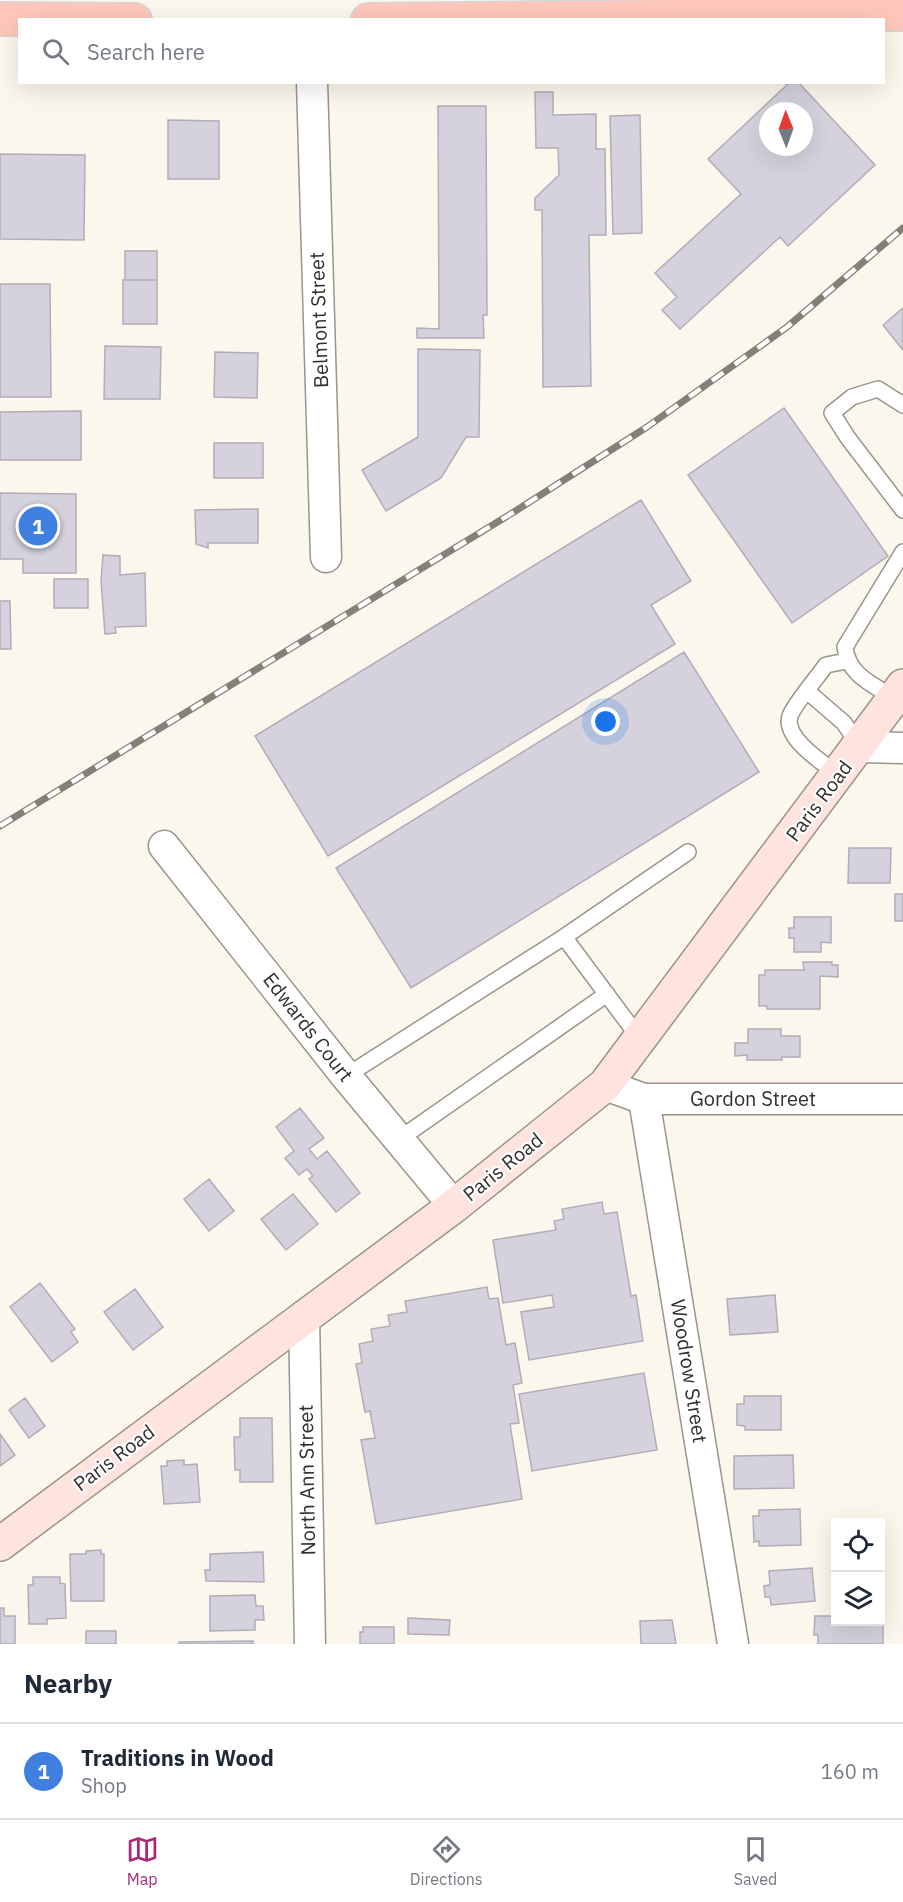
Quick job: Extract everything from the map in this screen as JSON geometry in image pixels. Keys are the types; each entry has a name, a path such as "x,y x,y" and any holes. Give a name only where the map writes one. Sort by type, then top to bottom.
{"main road":[{"path":"409,18 454,0"},
{"path":"506,18 903,14"},
{"path":"0,19 18,19"},
{"name":"Paris Road","path":"0,1544 454,1206 605,1085 839,776 899,692"}],"street":[{"name":"Belmont Street","path":"312,84 326,557"},
{"path":"860,747 903,748"},
{"name":"Edwards Court","path":"164,846 346,1076 454,1206"},
{"name":"Gordon Street","path":"605,1085 644,1099 903,1099"},
{"name":"Woodrow Street","path":"644,1099 733,1644"},
{"name":"North Ann Street","path":"304,1316 310,1644"}],"lane":[{"path":"903,405 878,389 852,397 832,413 848,438 903,510"},
{"path":"899,692 859,676 847,661 845,647 903,552"},
{"path":"839,776 808,751 791,732 790,716 826,665 847,661"},
{"path":"807,692 844,723 860,747"},
{"path":"346,1076 564,937 688,852"},
{"path":"564,937 640,1039"},
{"path":"398,1140 607,994"}],"building":[{"path":"788,84 800,84 875,165 788,246 780,237 680,329 662,310 677,297 655,273 741,194 708,159 759,111 759,156 813,156 813,102 769,102"},
{"path":"535,92 553,92 553,115 596,114 596,149 605,149 606,235 589,235 591,386 543,387 542,210 535,210 535,198 559,175 558,148 536,148"},
{"path":"438,106 486,106 487,315 483,315 484,338 417,338 417,328 439,329"},
{"path":"640,115 642,233 613,234 610,116"},
{"path":"168,120 219,121 219,179 168,179"},
{"path":"0,154 85,155 84,240 0,239"},
{"path":"125,251 157,251 157,280 125,280"},
{"path":"123,280 157,280 157,324 123,324"},
{"path":"0,284 50,284 51,397 0,397"},
{"path":"903,308 903,350 883,325"},
{"path":"105,346 161,347 160,399 104,399"},
{"path":"418,349 480,350 479,437 466,437 441,478 386,511 362,470 418,437"},
{"path":"215,352 258,353 257,398 214,397"},
{"path":"784,408 888,556 792,623 688,475"},
{"path":"81,411 81,460 0,460 0,412"},
{"path":"214,443 263,443 263,478 214,478"},
{"path":"0,493 76,494 76,573 23,573 23,559 0,559"},
{"path":"641,500 691,581 651,605 675,644 328,856 255,736"},
{"path":"258,509 258,543 208,543 208,548 196,544 195,510"},
{"path":"103,555 120,556 120,575 145,573 146,626 115,627 116,633 105,634 101,580"},
{"path":"54,579 88,579 88,608 54,608"},
{"path":"0,601 10,601 11,649 0,649"},
{"path":"684,652 759,772 411,988 336,868"},
{"path":"849,848 891,848 890,883 848,883"},
{"path":"895,894 903,894 903,921 895,921"},
{"path":"794,917 831,917 831,943 821,942 821,952 794,952 794,938 789,938 789,928 794,928"},
{"path":"803,962 832,962 832,965 838,965 838,977 820,976 820,1009 767,1009 767,1006 759,1006 759,975 765,975 765,970 804,970"},
{"path":"748,1029 781,1029 781,1036 800,1036 800,1057 782,1057 782,1060 747,1060 747,1055 735,1056 735,1043 748,1043"},
{"path":"300,1108 324,1138 309,1149 317,1159 327,1151 360,1193 336,1212 309,1179 313,1176 307,1169 299,1175 285,1158 294,1151 276,1127"},
{"path":"209,1179 234,1211 209,1231 184,1199"},
{"path":"293,1194 318,1224 286,1250 261,1219"},
{"path":"602,1202 604,1214 617,1212 631,1296 636,1295 643,1341 529,1360 521,1312 554,1307 552,1295 503,1303 493,1240 556,1230 554,1221 564,1219 562,1209"},
{"path":"40,1283 75,1329 71,1332 78,1342 52,1362 10,1307"},
{"path":"487,1287 489,1299 498,1298 506,1345 515,1343 522,1383 513,1385 519,1423 510,1424 522,1499 376,1524 361,1440 375,1438 370,1411 365,1412 356,1364 362,1363 359,1344 373,1341 371,1329 390,1326 388,1315 407,1312 405,1301"},
{"path":"135,1289 163,1327 133,1350 104,1312"},
{"path":"775,1295 778,1332 730,1335 727,1299"},
{"path":"644,1373 657,1450 532,1471 519,1394"},
{"path":"744,1396 781,1396 781,1430 745,1430 745,1426 737,1425 737,1404 744,1404"},
{"path":"25,1398 45,1426 29,1438 9,1410"},
{"path":"240,1418 272,1418 273,1482 240,1482 240,1470 235,1470 234,1437 240,1437"},
{"path":"0,1434 15,1455 0,1466"},
{"path":"793,1455 794,1488 734,1489 734,1456"},
{"path":"184,1460 184,1465 197,1464 200,1502 164,1504 161,1466 167,1466 167,1461"},
{"path":"800,1509 801,1545 759,1546 759,1541 754,1542 753,1516 759,1516 759,1510"},
{"path":"101,1550 101,1554 104,1554 104,1601 71,1601 70,1554 86,1554 86,1551"},
{"path":"263,1552 264,1582 206,1581 205,1570 210,1570 210,1554"},
{"path":"812,1568 815,1601 771,1605 770,1597 765,1597 764,1586 770,1585 769,1571"},
{"path":"33,1577 60,1577 60,1583 65,1584 66,1618 47,1619 47,1624 29,1624 28,1585 33,1585"},
{"path":"255,1595 256,1606 263,1606 264,1620 255,1620 255,1630 210,1631 210,1596"},
{"path":"0,1608 4,1608 4,1616 15,1616 15,1644 0,1644"},
{"path":"815,1616 831,1616 831,1626 883,1626 883,1644 818,1644 818,1635 814,1635"},
{"path":"408,1618 450,1620 449,1635 408,1634"},
{"path":"672,1620 676,1644 641,1644 640,1621"},
{"path":"363,1627 394,1627 394,1644 360,1644 360,1632 363,1632"},
{"path":"86,1631 116,1631 116,1644 86,1644"},
{"path":"253,1641 253,1644 179,1644 179,1642"}],"railway":[{"path":"0,826 517,510 647,427 787,327 903,228"}],"place":[{"name":"Traditions in Wood","path":"38,526"}]}
